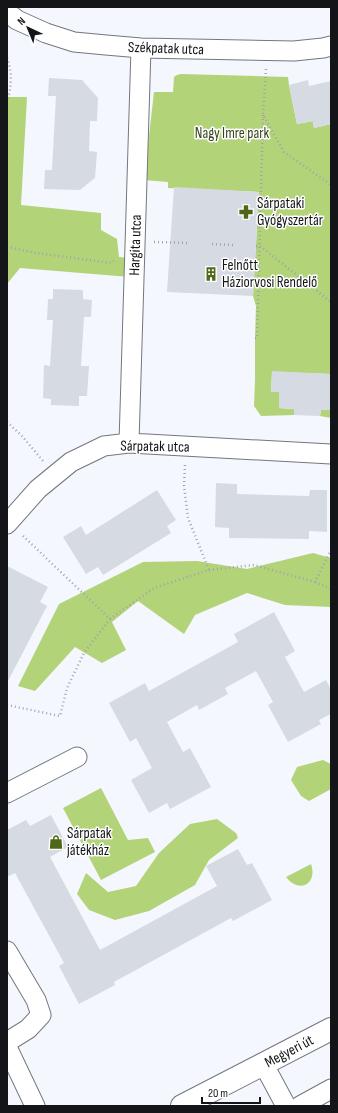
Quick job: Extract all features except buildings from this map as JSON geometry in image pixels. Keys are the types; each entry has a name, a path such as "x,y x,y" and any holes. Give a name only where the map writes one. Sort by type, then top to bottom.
{"main road":[{"name":"Megyeri út","path":"182,1106 264,1065 331,1029"}],"street":[{"name":"Székpatak utca","path":"7,12 17,20 46,34 74,42 141,48 267,51 294,51 331,46"},
{"name":"Hargita utca","path":"129,443 141,48"},
{"name":"Sárpatak utca","path":"8,523 38,489 71,462 104,446 129,443 331,454"},
{"path":"7,793 77,757"},
{"path":"7,951 36,1000 41,1015 28,1029 7,1042"},
{"path":"7,1047 35,1106"},
{"path":"264,1065 286,1106"},
{"path":"300,1106 331,1089"}],"path":[{"path":"255,338 257,338 263,115 267,51"},
{"path":"7,58 10,66 10,93 7,100"},
{"path":"263,115 284,152 331,185"},
{"path":"7,246 36,253 112,263 118,254 135,248 190,243"},
{"path":"212,244 233,245"},
{"path":"256,246 260,246 331,302"},
{"path":"7,422 22,436 55,475"},
{"path":"186,446 184,486 188,518 209,570"},
{"path":"8,523 110,619"},
{"path":"315,582 331,550"},
{"path":"7,705 60,716 67,688 84,653 110,619 154,588 209,570 254,565 315,582 331,589"}],"green space":[{"name":"Nagy Imre park","path":"181,74 288,77 297,124 313,121 314,128 331,124 331,374 272,372 271,392 279,392 279,408 294,409 294,415 261,416 254,406 256,306 253,296 259,192 168,188 168,182 144,180 154,92 173,92 174,77"},
{"path":"7,97 27,97 21,205 101,213 101,230 117,239 119,257 130,258 130,277 20,268 7,284"},
{"path":"321,410 331,410 331,418 320,416"},
{"path":"313,553 331,558 331,607 285,605 247,593 195,615 184,634 138,601 112,622 126,650 102,663 75,647 35,691 18,686 59,604 143,562 197,561 247,569"},
{"path":"323,760 331,764 331,789 309,801 301,796 291,780 297,767"},
{"path":"101,788 128,840 148,838 155,852 101,880 63,808"},
{"path":"217,819 236,833 238,838 209,860 195,885 149,911 115,920 89,910 77,894 86,873 108,892 136,886 159,853 190,824"},
{"path":"311,864 312,877 306,884 301,886 296,885 286,877"}],"place":[{"name":"Sárpataki Gyógyszertár","path":"246,212"},
{"name":"Felnőtt Háziorvosi Rendelő","path":"211,274"},
{"name":"Sárpatak játékház","path":"56,842"}]}
